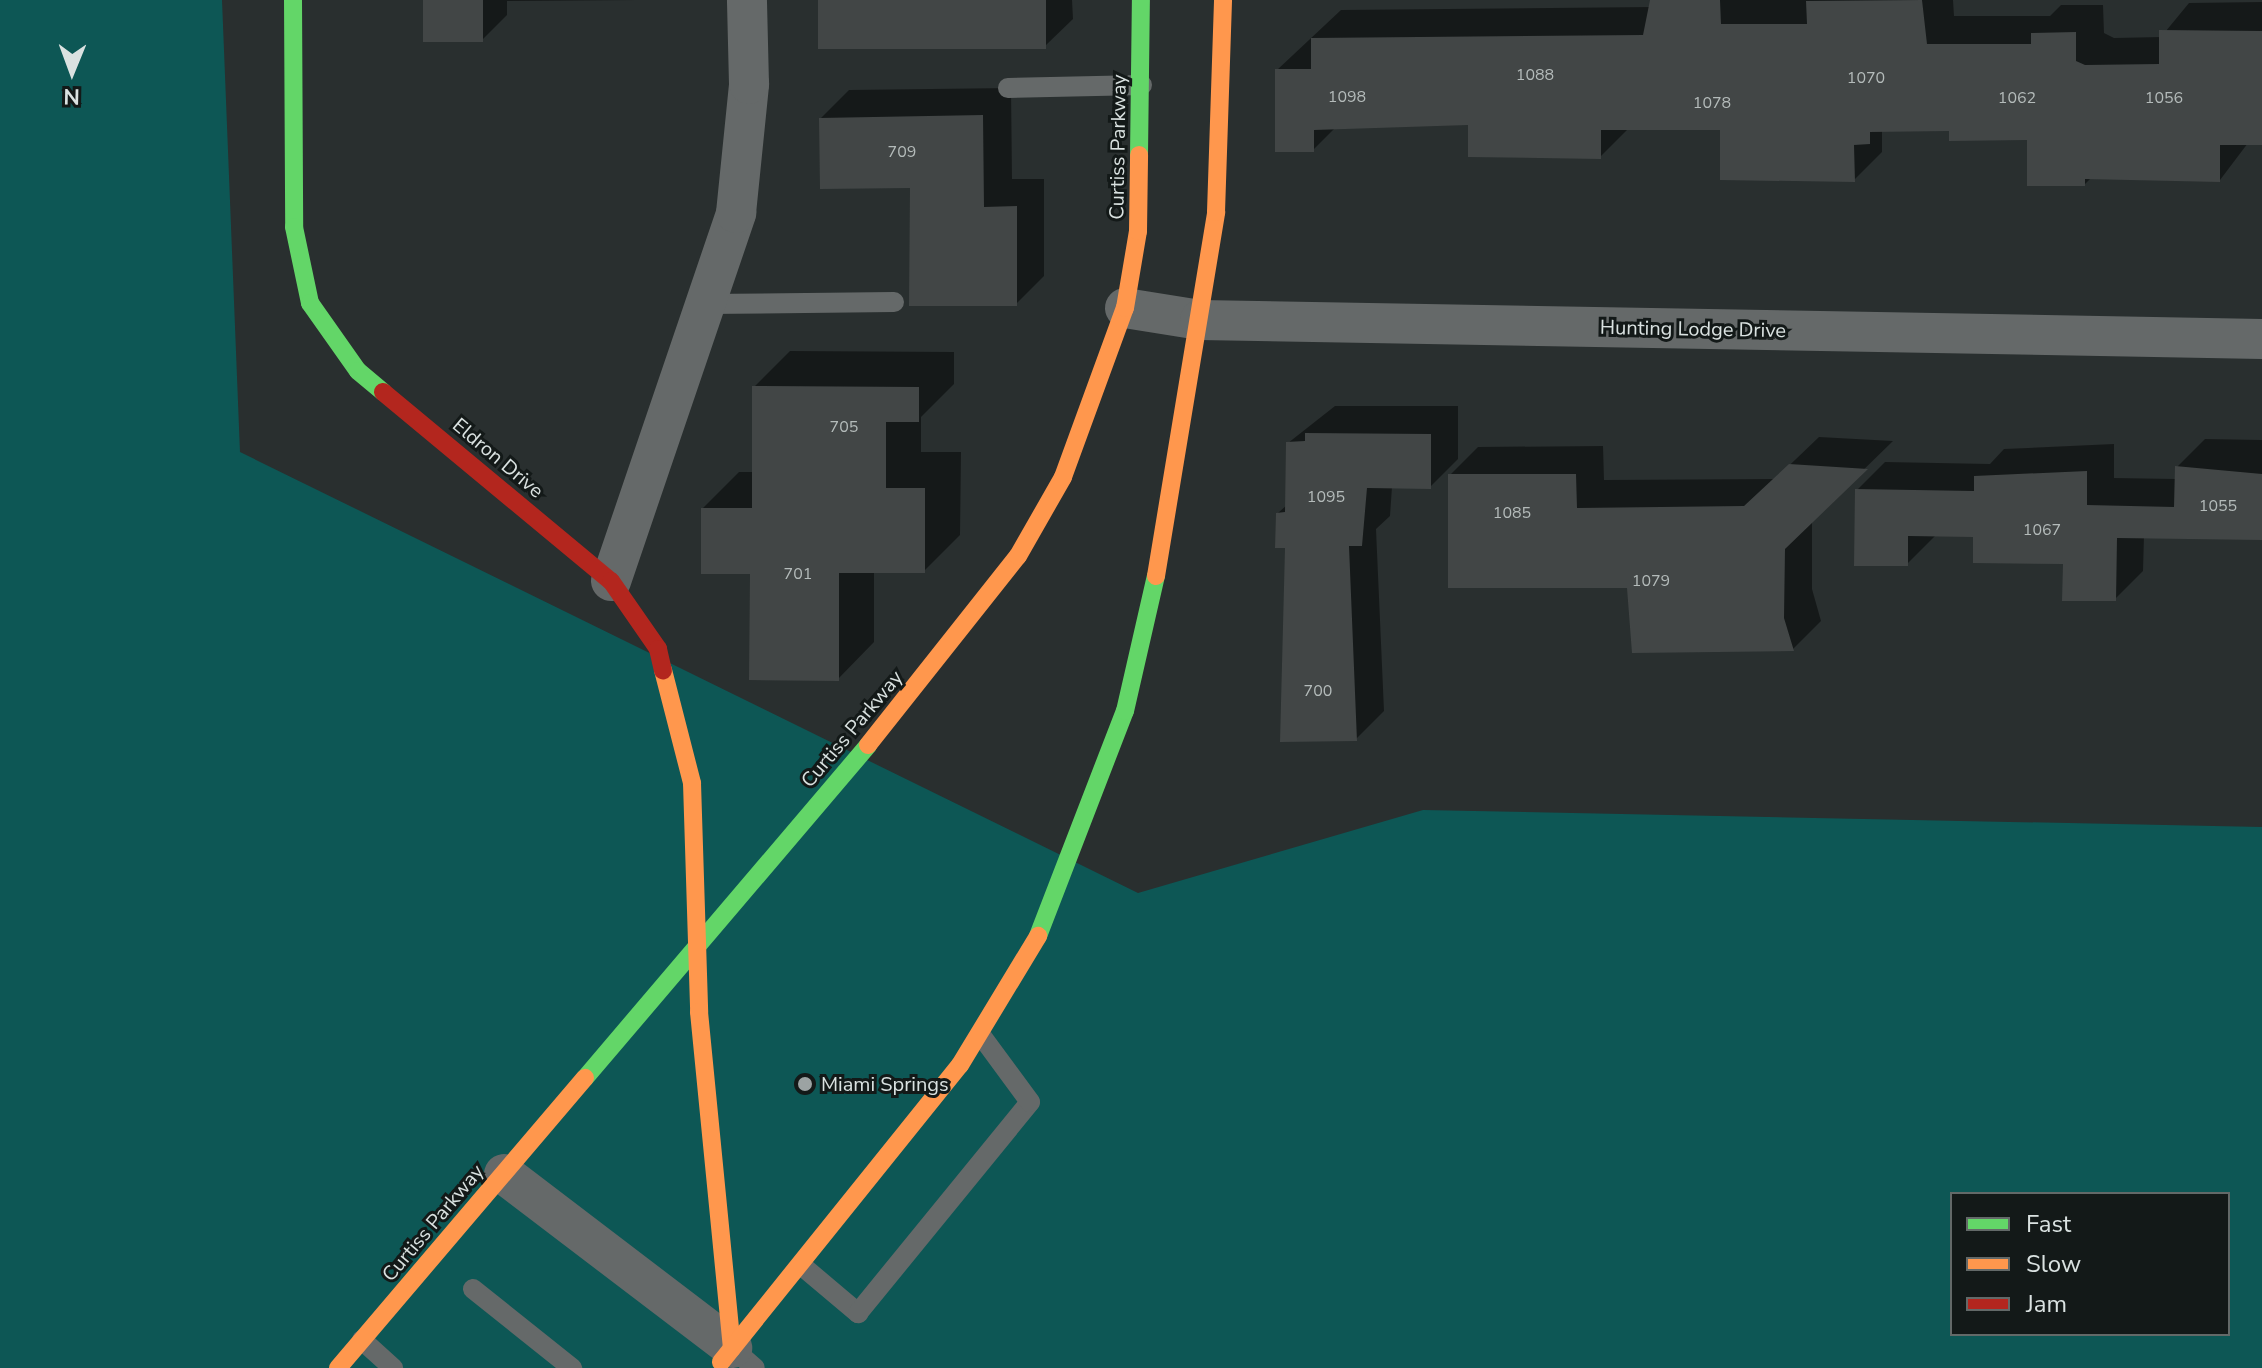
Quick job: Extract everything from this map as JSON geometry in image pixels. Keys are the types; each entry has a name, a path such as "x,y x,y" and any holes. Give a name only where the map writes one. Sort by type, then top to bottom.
{"main road":[{"name":"Eldron Drive","path":"293,0 294,227 310,303 358,371 611,581 658,649 692,783 697,947 734,1361"},
{"name":"Curtiss Parkway","path":"338,1368 697,947 1018,556 1063,477 1125,308 1138,231 1141,0"},
{"path":"734,1361 801,1265 980,1034 1042,929 1125,711 1160,560 1217,198 1223,0"}],"street":[{"path":"611,581 736,213 749,84 747,0"},
{"name":"Hunting Lodge Drive","path":"1125,308 1200,320 2262,339"},
{"path":"504,1174 734,1361"}],"lane":[{"path":"1008,88 1142,85"},
{"path":"705,304 894,302"},
{"path":"801,1265 858,1313 1030,1102 980,1034"},
{"path":"473,1289 572,1368"},
{"path":"362,1340 393,1368"}],"shaded area":[{"path":"0,0 222,0 240,452 1138,893 1423,810 2262,827 2262,1368 0,1368"}],"building":[{"path":"423,0 483,0 483,42 423,42"},
{"path":"818,0 1046,0 1046,49 818,49"},
{"path":"1650,0 1720,0 1721,24 1807,24 1806,1 1922,0 1927,44 2031,44 2031,33 2076,32 2076,61 2085,65 2159,64 2159,30 2262,31 2262,145 2220,145 2220,182 2085,179 2085,186 2027,186 2027,140 1949,141 1949,131 1870,132 1870,144 1854,145 1855,182 1720,180 1720,130 1601,130 1601,159 1468,157 1468,125 1314,130 1314,152 1275,152 1275,69 1311,69 1311,38 1643,35"},
{"path":"983,115 984,207 1017,206 1017,306 909,306 910,188 820,189 819,118"},
{"path":"752,386 919,387 919,422 886,422 886,488 925,488 925,573 839,573 839,681 749,680 750,574 701,574 701,508 752,508"},
{"path":"1305,433 1431,434 1431,489 1367,488 1362,546 1349,546 1357,741 1280,742 1285,548 1275,548 1276,513 1285,512 1286,442 1305,441"},
{"path":"1789,464 1868,469 1785,549 1784,618 1794,651 1632,653 1627,588 1448,588 1448,474 1576,474 1577,508 1744,506"},
{"path":"2175,466 2262,474 2262,540 2117,538 2116,601 2062,601 2063,564 1973,563 1973,537 1908,536 1908,566 1854,566 1855,489 1974,491 1974,476 2087,471 2087,505 2174,507"}],"traffic: fast":[{"path":"293,0 294,227 310,303 358,371 383,392"},
{"path":"1139,155 1141,0"},
{"path":"1038,936 1125,711 1156,576"},
{"path":"585,1078 868,745"}],"traffic: slow":[{"path":"1156,576 1216,212 1223,0"},
{"path":"868,745 1018,556 1063,477 1125,308 1138,231 1139,155"},
{"path":"663,670 692,783 699,1012 732,1348"},
{"path":"721,1362 960,1065 1038,936"},
{"path":"338,1368 585,1078"}],"traffic: jam":[{"path":"383,392 611,581 658,649 663,670"}],"place":[{"name":"Miami Springs","path":"805,1084"}]}
